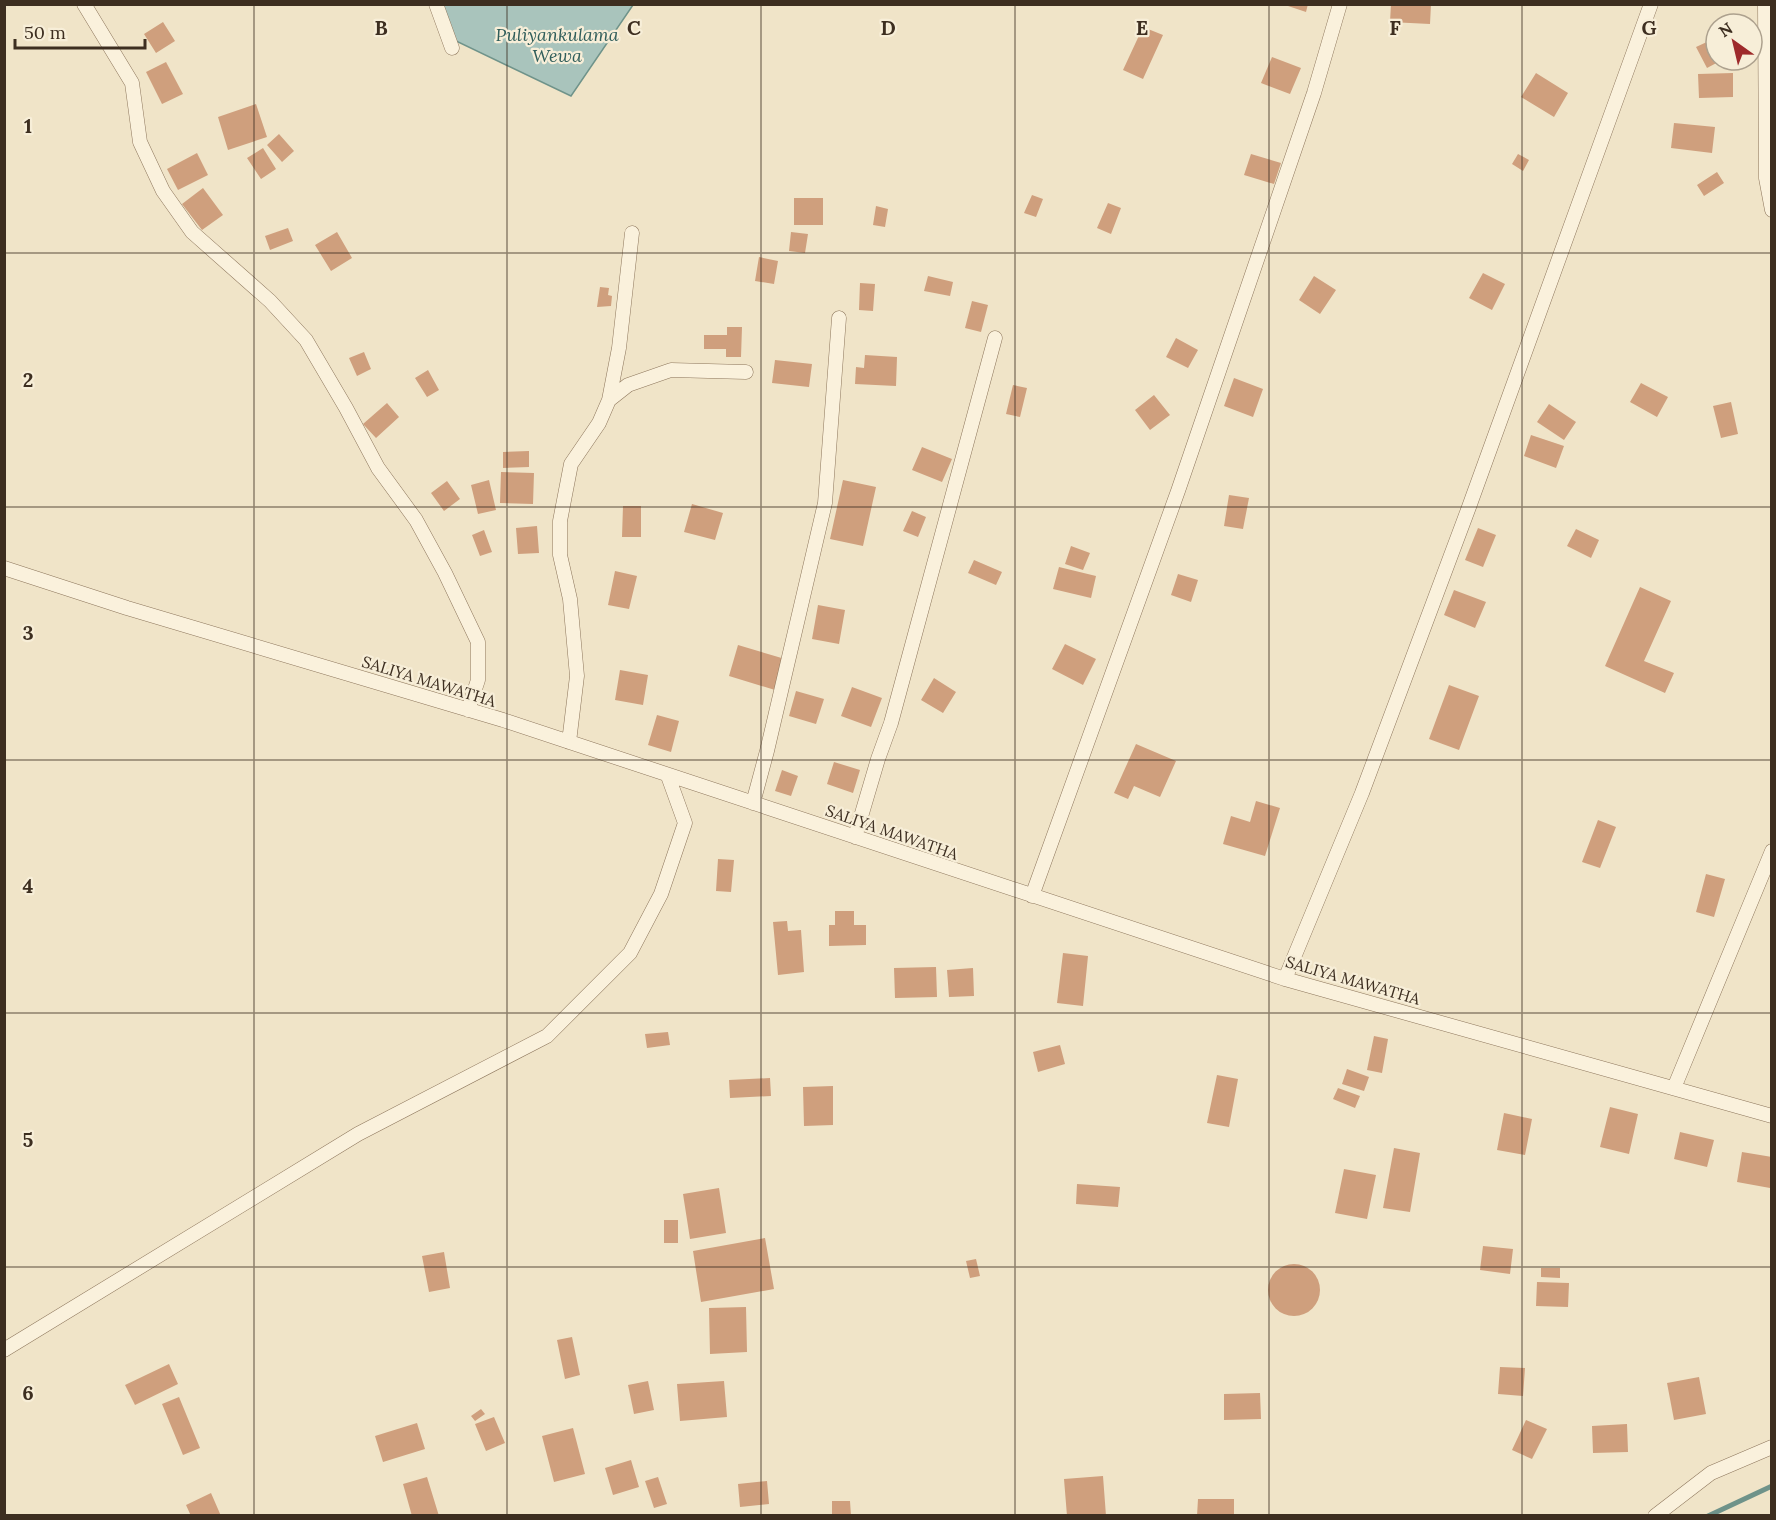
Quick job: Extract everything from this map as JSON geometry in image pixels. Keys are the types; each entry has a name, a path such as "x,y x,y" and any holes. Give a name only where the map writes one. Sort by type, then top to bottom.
{"street":[{"path":"84,4 132,84 140,142 163,191 192,232 270,301 306,340 378,468 416,520 445,573 478,642 478,680 468,710"},
{"path":"436,4 452,48"},
{"path":"1032,896 1178,490 1314,93 1340,4"},
{"path":"1285,979 1366,782 1469,507 1651,4"},
{"path":"1765,4 1766,178 1772,210"},
{"path":"569,742 577,676 570,599 560,555 560,521 570,464 599,423 609,400 619,348 632,233"},
{"path":"753,803 825,503 839,318"},
{"path":"855,837 891,723 995,338"},
{"path":"609,400 628,385 671,370 746,372"},
{"name":"SALIYA MAWATHA","path":"4,568 127,608 569,742 1285,979 1772,1116"},
{"path":"4,1350 358,1134 547,1035 630,953 662,894 685,824 668,776"},
{"path":"1674,1088 1772,851"},
{"path":"1655,1515 1711,1473 1772,1447"}],"water":[{"name":"Puliyankulama Wewa","path":"443,5 633,5 571,96 456,41"}],"building":[{"path":"1282,4 1308,4 1306,12"},
{"path":"1391,4 1431,4 1430,24 1390,22"},
{"path":"163,22 175,41 156,53 144,34"},
{"path":"1143,27 1163,35 1143,79 1123,70"},
{"path":"1704,43 1704,62 1696,47"},
{"path":"1272,57 1301,68 1290,94 1261,83"},
{"path":"166,62 183,94 162,104 146,72"},
{"path":"1536,73 1568,93 1554,117 1521,97"},
{"path":"1733,73 1733,97 1699,98 1698,74"},
{"path":"256,104 267,137 228,150 218,117"},
{"path":"1674,123 1715,127 1712,153 1671,148"},
{"path":"279,134 294,151 282,162 267,145"},
{"path":"263,148 276,169 261,179 247,158"},
{"path":"197,153 208,175 178,190 167,169"},
{"path":"1251,154 1281,163 1274,184 1244,175"},
{"path":"1518,154 1529,160 1523,171 1512,164"},
{"path":"1717,172 1724,183 1704,196 1697,185"},
{"path":"203,188 223,215 202,230 182,204"},
{"path":"1032,195 1043,199 1036,217 1024,213"},
{"path":"794,198 823,198 823,225 794,225"},
{"path":"1108,203 1121,208 1111,234 1097,228"},
{"path":"876,206 888,209 885,227 873,225"},
{"path":"288,228 293,241 270,250 265,236"},
{"path":"337,232 352,258 331,271 315,245"},
{"path":"791,232 808,234 805,253 789,251"},
{"path":"759,257 778,261 774,284 755,281"},
{"path":"1483,273 1505,284 1492,310 1469,298"},
{"path":"928,276 953,282 950,296 924,291"},
{"path":"1314,276 1336,290 1320,314 1299,300"},
{"path":"860,283 875,284 873,311 859,310"},
{"path":"600,287 609,288 608,295 612,296 611,306 597,307"},
{"path":"972,301 988,305 981,332 965,328"},
{"path":"727,327 742,327 741,357 726,357 726,349 704,349 704,335 727,335"},
{"path":"1176,338 1198,350 1188,368 1166,357"},
{"path":"364,352 371,369 357,376 349,358"},
{"path":"865,355 897,357 896,386 855,384 856,367 864,368"},
{"path":"775,360 812,364 809,387 772,383"},
{"path":"428,370 439,390 427,397 415,378"},
{"path":"1234,378 1263,389 1253,417 1224,406"},
{"path":"1641,383 1668,397 1657,417 1630,402"},
{"path":"1013,385 1027,388 1020,417 1006,414"},
{"path":"1154,395 1170,415 1150,430 1135,410"},
{"path":"1731,402 1738,434 1721,438 1713,406"},
{"path":"387,403 399,417 376,438 363,424"},
{"path":"1549,404 1576,422 1564,440 1537,422"},
{"path":"1531,435 1564,446 1556,468 1524,456"},
{"path":"922,447 952,459 942,482 912,470"},
{"path":"529,451 529,467 503,468 503,452"},
{"path":"501,472 534,473 533,504 500,503"},
{"path":"489,480 496,510 478,514 471,485"},
{"path":"843,480 876,487 863,546 830,539"},
{"path":"447,481 460,499 444,511 431,493"},
{"path":"1229,495 1249,498 1243,529 1224,526"},
{"path":"692,504 723,513 715,540 684,532"},
{"path":"623,506 641,506 641,537 622,537"},
{"path":"912,511 926,517 918,537 903,531"},
{"path":"537,526 539,553 518,554 516,528"},
{"path":"1478,528 1496,535 1483,567 1465,560"},
{"path":"1576,529 1599,540 1591,558 1567,546"},
{"path":"484,530 492,552 480,556 472,535"},
{"path":"1071,546 1090,553 1083,570 1065,564"},
{"path":"974,560 1002,572 996,585 968,573"},
{"path":"1059,567 1096,576 1091,598 1053,589"},
{"path":"615,571 637,576 629,609 608,605"},
{"path":"1178,574 1198,580 1191,602 1171,595"},
{"path":"1640,587 1671,601 1644,661 1674,673 1665,693 1605,666"},
{"path":"1454,590 1486,602 1475,628 1444,615"},
{"path":"818,605 845,610 839,644 812,639"},
{"path":"1065,644 1096,659 1083,685 1052,669"},
{"path":"738,645 785,659 775,690 729,676"},
{"path":"620,670 648,675 643,705 615,700"},
{"path":"934,678 956,692 943,713 921,700"},
{"path":"1449,685 1479,696 1459,750 1429,739"},
{"path":"852,687 882,698 871,727 841,716"},
{"path":"796,691 824,699 816,724 789,716"},
{"path":"657,715 679,721 671,752 648,745"},
{"path":"1136,744 1176,761 1160,797 1134,786 1128,799 1114,793"},
{"path":"834,762 860,770 853,793 827,784"},
{"path":"782,770 798,776 791,796 775,791"},
{"path":"1256,801 1280,808 1265,856 1223,844 1231,816 1250,822"},
{"path":"1598,820 1616,827 1600,868 1582,862"},
{"path":"718,859 734,860 731,892 716,891"},
{"path":"1706,874 1725,879 1714,917 1696,912"},
{"path":"835,911 854,911 854,925 866,925 866,945 829,946 829,925 835,925"},
{"path":"787,921 788,931 801,930 804,972 778,975 773,922"},
{"path":"1063,953 1088,956 1083,1006 1057,1003"},
{"path":"936,967 937,997 895,998 894,968"},
{"path":"973,968 974,996 949,997 947,970"},
{"path":"668,1032 670,1045 647,1048 645,1034"},
{"path":"1374,1036 1388,1039 1382,1073 1367,1070"},
{"path":"1060,1045 1065,1064 1038,1072 1033,1052"},
{"path":"1347,1069 1369,1077 1364,1091 1342,1084"},
{"path":"1217,1075 1238,1079 1229,1127 1207,1123"},
{"path":"770,1078 771,1096 730,1098 729,1080"},
{"path":"833,1086 833,1125 804,1126 803,1087"},
{"path":"1338,1088 1360,1096 1355,1108 1333,1099"},
{"path":"1610,1107 1638,1114 1629,1154 1600,1147"},
{"path":"1504,1113 1532,1119 1525,1155 1497,1150"},
{"path":"1680,1132 1714,1140 1707,1167 1674,1159"},
{"path":"1394,1148 1420,1153 1410,1212 1383,1208"},
{"path":"1742,1152 1772,1157 1770,1188 1737,1182"},
{"path":"1344,1169 1376,1175 1367,1219 1335,1213"},
{"path":"1077,1184 1120,1187 1118,1207 1076,1204"},
{"path":"719,1188 726,1233 690,1239 683,1194"},
{"path":"664,1220 678,1220 678,1243 664,1243"},
{"path":"765,1238 774,1289 701,1302 693,1251"},
{"path":"1483,1246 1513,1249 1510,1274 1480,1270"},
{"path":"444,1252 450,1288 429,1292 422,1256"},
{"path":"976,1259 980,1276 970,1278 966,1261"},
{"path":"1289,1264 1299,1264 1313,1271 1320,1290 1313,1309 1299,1316 1289,1316 1279,1312 1272,1305 1268,1295 1268,1285 1272,1275 1279,1268"},
{"path":"1541,1268 1560,1268 1560,1278 1541,1277"},
{"path":"1537,1282 1569,1283 1568,1307 1536,1306"},
{"path":"746,1307 747,1352 710,1354 709,1308"},
{"path":"572,1337 580,1375 565,1379 557,1340"},
{"path":"169,1364 178,1384 135,1405 125,1385"},
{"path":"1500,1367 1525,1368 1523,1396 1498,1394"},
{"path":"1699,1377 1706,1414 1674,1420 1667,1383"},
{"path":"648,1381 654,1410 634,1414 628,1385"},
{"path":"724,1381 727,1417 680,1421 677,1384"},
{"path":"1260,1393 1261,1419 1224,1420 1224,1394"},
{"path":"179,1397 200,1448 183,1455 162,1404"},
{"path":"481,1409 485,1414 475,1421 471,1416"},
{"path":"494,1417 505,1443 486,1451 475,1424"},
{"path":"1526,1420 1547,1429 1532,1459 1512,1450"},
{"path":"417,1423 425,1449 383,1462 375,1436"},
{"path":"1627,1424 1628,1452 1593,1453 1592,1426"},
{"path":"573,1428 585,1474 554,1482 542,1436"},
{"path":"631,1460 639,1487 613,1495 605,1468"},
{"path":"1103,1476 1106,1516 1067,1516 1064,1479"},
{"path":"427,1477 439,1516 412,1516 403,1484"},
{"path":"658,1477 667,1504 654,1508 645,1481"},
{"path":"767,1481 769,1504 740,1507 738,1484"},
{"path":"211,1493 221,1516 191,1516 186,1505"},
{"path":"1198,1499 1234,1499 1234,1516 1197,1516"},
{"path":"832,1501 850,1501 851,1516 832,1516"}],"waterway":[{"path":"1708,1516 1772,1486"}]}
